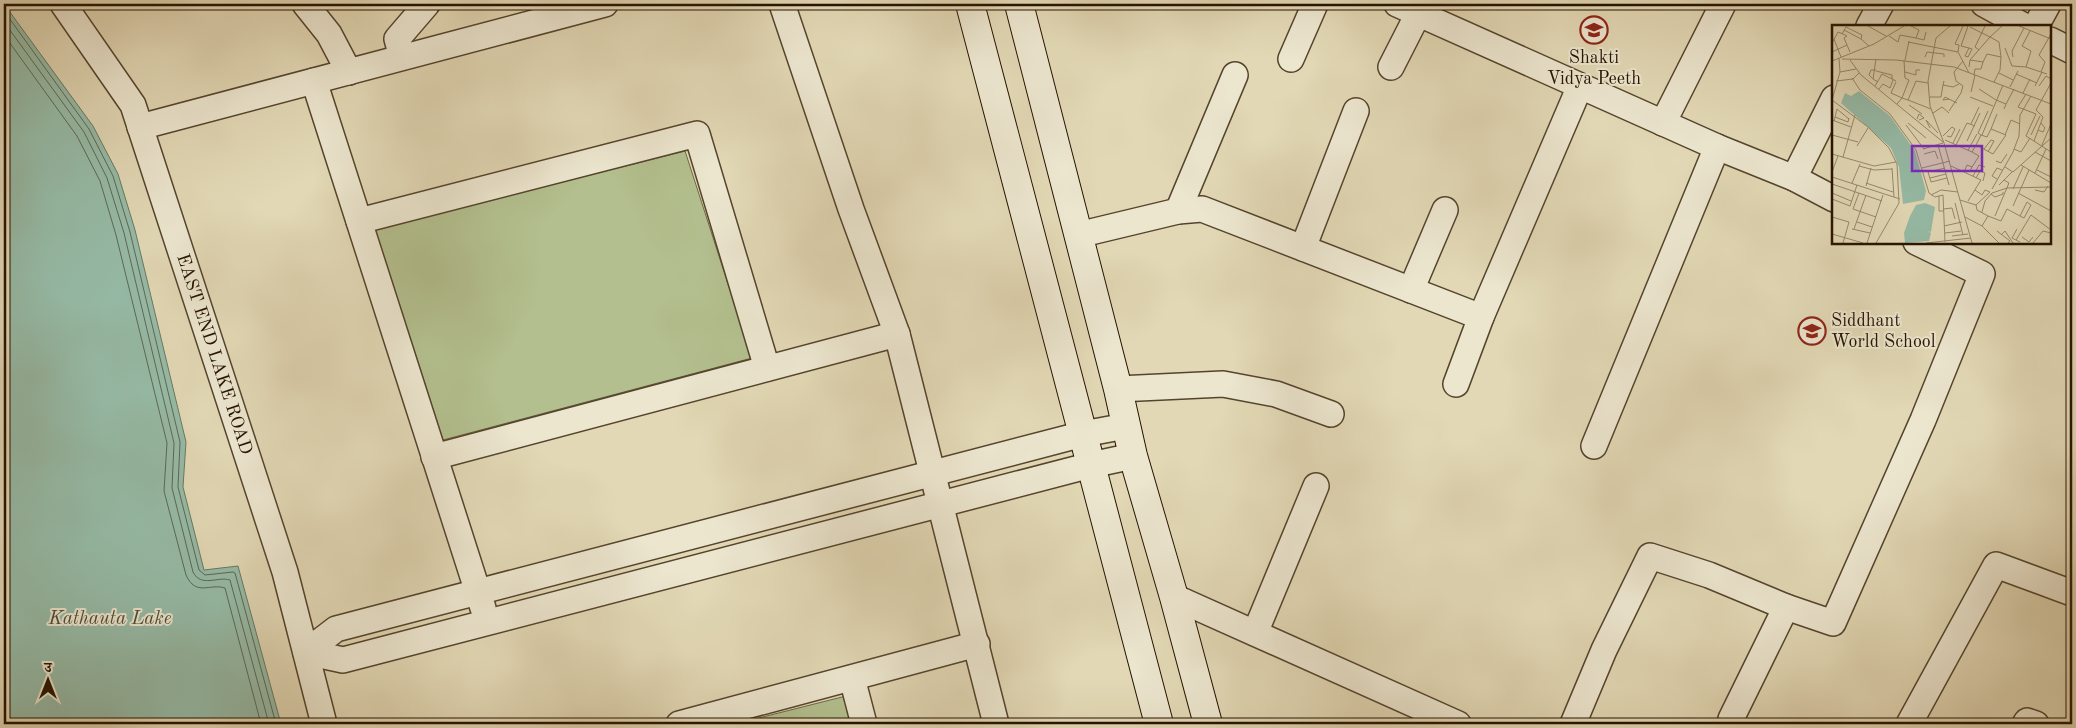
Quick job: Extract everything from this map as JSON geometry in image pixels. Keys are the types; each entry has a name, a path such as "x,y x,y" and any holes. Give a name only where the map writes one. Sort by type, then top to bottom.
{"street":[{"name":"EAST END LAKE ROAD","path":"63,4 133,105 286,572 324,724"},
{"path":"305,4 329,34 348,72"},
{"path":"402,57 397,39 427,4"},
{"path":"140,127 606,4"},
{"path":"782,4 851,209 897,334 996,724"},
{"path":"970,4 1158,724"},
{"path":"1019,4 1118,389 1133,456 1208,724"},
{"path":"1291,59 1315,4"},
{"path":"1663,123 1723,4"},
{"path":"1870,25 1880,4"},
{"path":"1984,4 2022,25"},
{"path":"2037,25 2048,4"},
{"path":"1391,68 1408,9 1717,148 1794,178 1832,198"},
{"path":"2051,40 2072,51"},
{"path":"1178,211 1236,75"},
{"path":"314,81 487,622"},
{"path":"1456,384 1481,317 1580,86"},
{"path":"1794,178 1832,102"},
{"path":"1303,248 1356,111"},
{"path":"359,221 697,134 767,368"},
{"path":"1594,446 1717,148"},
{"path":"1078,235 1178,211 1202,209 1481,317"},
{"path":"1411,290 1445,210"},
{"path":"1573,724 1604,650 1650,556 1709,575 1786,607 1833,623 1923,420 1982,274 1920,244"},
{"path":"434,457 897,334"},
{"path":"1118,389 1222,384 1276,394 1331,414"},
{"path":"306,652 336,629 1083,434 1126,426"},
{"path":"306,652 343,660 1091,465 1133,456"},
{"path":"1255,633 1316,486"},
{"path":"1909,724 1996,565 2072,593"},
{"path":"1174,597 1458,724"},
{"path":"1731,719 1786,607"},
{"path":"679,724 976,644"},
{"path":"852,678 864,724"},
{"path":"2025,724 2027,720 2036,724"}],"shaded area":[{"path":"685,151 752,358 443,440 375,229"},
{"path":"846,696 853,724 735,724"}],"water":[{"name":"Kathauta Lake","path":"4,4 93,126 118,174 135,230 186,442 183,487 204,570 238,566 281,724 4,724"}],"place":[{"name":"Shakti Vidya Peeth","path":"1594,30"},
{"name":"Siddhant World School","path":"1812,331"}]}
